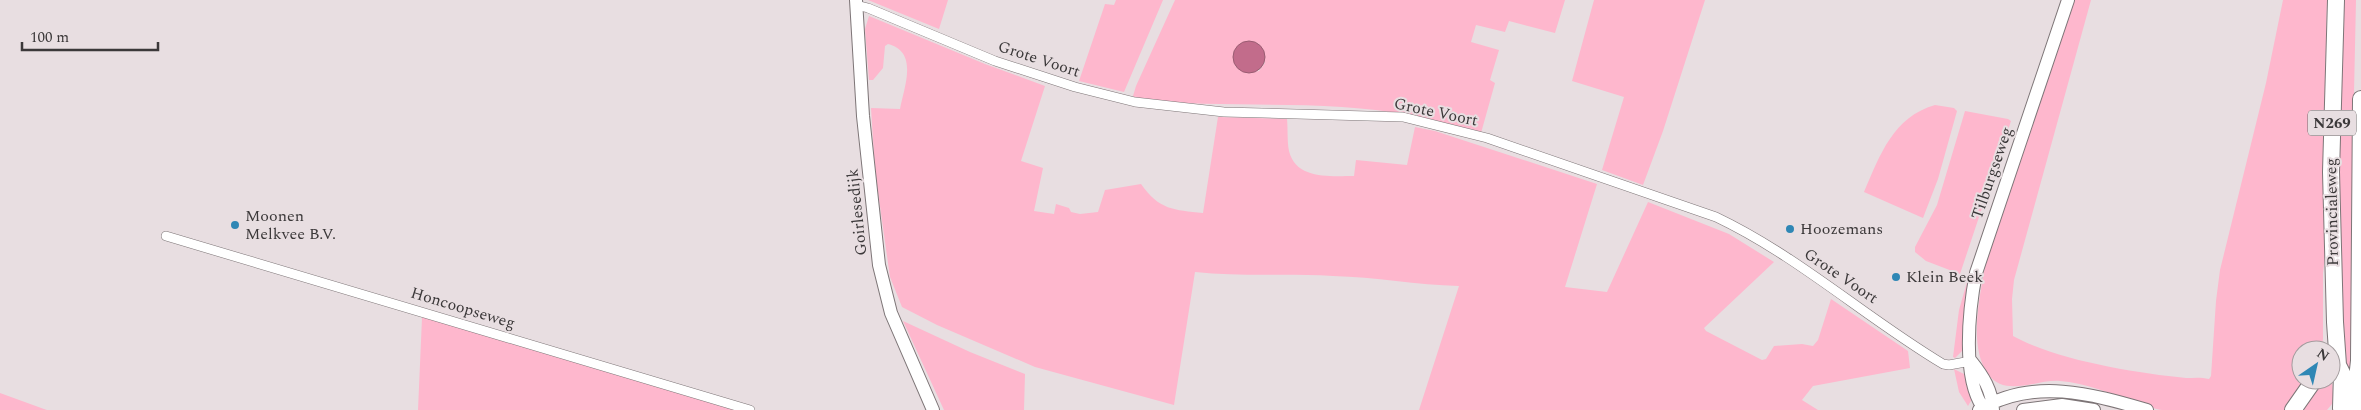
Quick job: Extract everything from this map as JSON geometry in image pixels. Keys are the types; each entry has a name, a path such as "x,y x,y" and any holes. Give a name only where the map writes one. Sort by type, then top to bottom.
{"highway":[{"name":"Provincialeweg","path":"2336,0 2331,172 2334,322 2338,365 2342,373 2344,409"},
{"name":"Provincialeweg","path":"2344,409 2355,396 2360,364 2361,99"},
{"path":"2328,340 2334,322"},
{"path":"2293,410 2307,390"}],"street":[{"name":"Tilburgseweg","path":"1971,361 1971,299 1976,273 2068,0"},
{"name":"Grote Voort","path":"856,2 995,61 1075,87 1135,102 1224,112 1403,117 1487,138 1716,217 1747,232 1792,261 1943,364 1949,365 1971,361"},
{"name":"Goirlesedijk","path":"856,2 863,116 879,265 891,313 933,410"},
{"name":"Honcoopseweg","path":"166,236 750,410"},
{"path":"1971,361 1982,374 1987,408 2023,393 2061,390 2094,395 2147,410"},
{"path":"2023,410 2062,405 2094,410"}],"shaded area":[{"path":"868,0 948,0 939,29"},
{"path":"1116,0 1163,0 1124,92 1079,81 1105,4 1114,5"},
{"path":"1175,0 1565,0 1555,33 1509,21 1505,32 1476,25 1471,42 1499,50 1490,80 1495,83 1481,133 1447,123 1360,108 1188,103 1136,98 1133,96","holes":["1251,41 1259,44 1265,63 1259,71 1246,73 1236,67 1233,59 1234,51"]},
{"path":"1594,0 1705,0 1663,131 1643,185 1602,170 1624,97 1572,81"},
{"path":"2074,0 2091,0 2014,280 2012,299 2013,336 2073,359 2166,376 2209,379 2211,376 2220,270 2266,83 2283,0 2327,0 2323,170 2326,248 2323,273 2323,339 2291,340 2291,390 2303,390 2288,410 2162,410 2069,382 2051,381 2022,386 2003,385 1995,381 1988,374 1978,350 1978,306 1985,266"},
{"path":"2342,0 2356,0 2351,232 2353,370 2345,370 2336,223"},
{"path":"869,16 985,64 1045,86 1021,161 1043,168 1034,211 1054,214 1056,204 1069,208 1071,212 1080,214 1098,212 1105,190 1141,184 1161,204 1184,211 1203,213 1218,117 1287,119 1288,147 1293,160 1307,172 1325,176 1354,176 1356,160 1407,165 1415,127 1435,131 1597,184 1565,287 1607,292 1648,202 1729,234 1774,262 1704,328 1706,331 1762,360 1766,359 1774,346 1802,344 1813,346 1818,340 1831,299 1908,351 1910,368 1813,386 1802,400 1818,410 1419,410 1459,286 1349,277 1195,272 1174,405 1035,367 937,325 902,307 890,277 875,171 871,108 900,109 906,81 906,62 904,54 898,48 888,44 885,46 883,68 873,80 869,80 865,29"},
{"path":"1249,41 1261,45 1265,57 1261,69 1249,73 1237,69 1233,57 1237,45"},
{"path":"1935,105 1954,108 1957,111 1938,179 1923,218 1864,192 1882,151 1898,128 1908,118"},
{"path":"1965,111 2011,121 1960,274 1926,261 1915,252 1915,247 1937,205"},
{"path":"1967,282 1964,349 1955,358 1953,357 1959,310"},
{"path":"424,316 738,410 418,410 422,318"},
{"path":"903,321 970,352 1025,374 1024,410 944,410"},
{"path":"1954,369 1966,375 1972,399 1968,406 1959,392"},
{"path":"2311,390 2333,390 2332,404 2327,410 2298,410"},
{"path":"0,393 44,409 47,410 0,410"}],"place":[{"name":"Moonen Melkvee B.V.","path":"235,225"},
{"name":"Hoozemans","path":"1790,229"},
{"name":"Klein Beek","path":"1896,277"}]}
